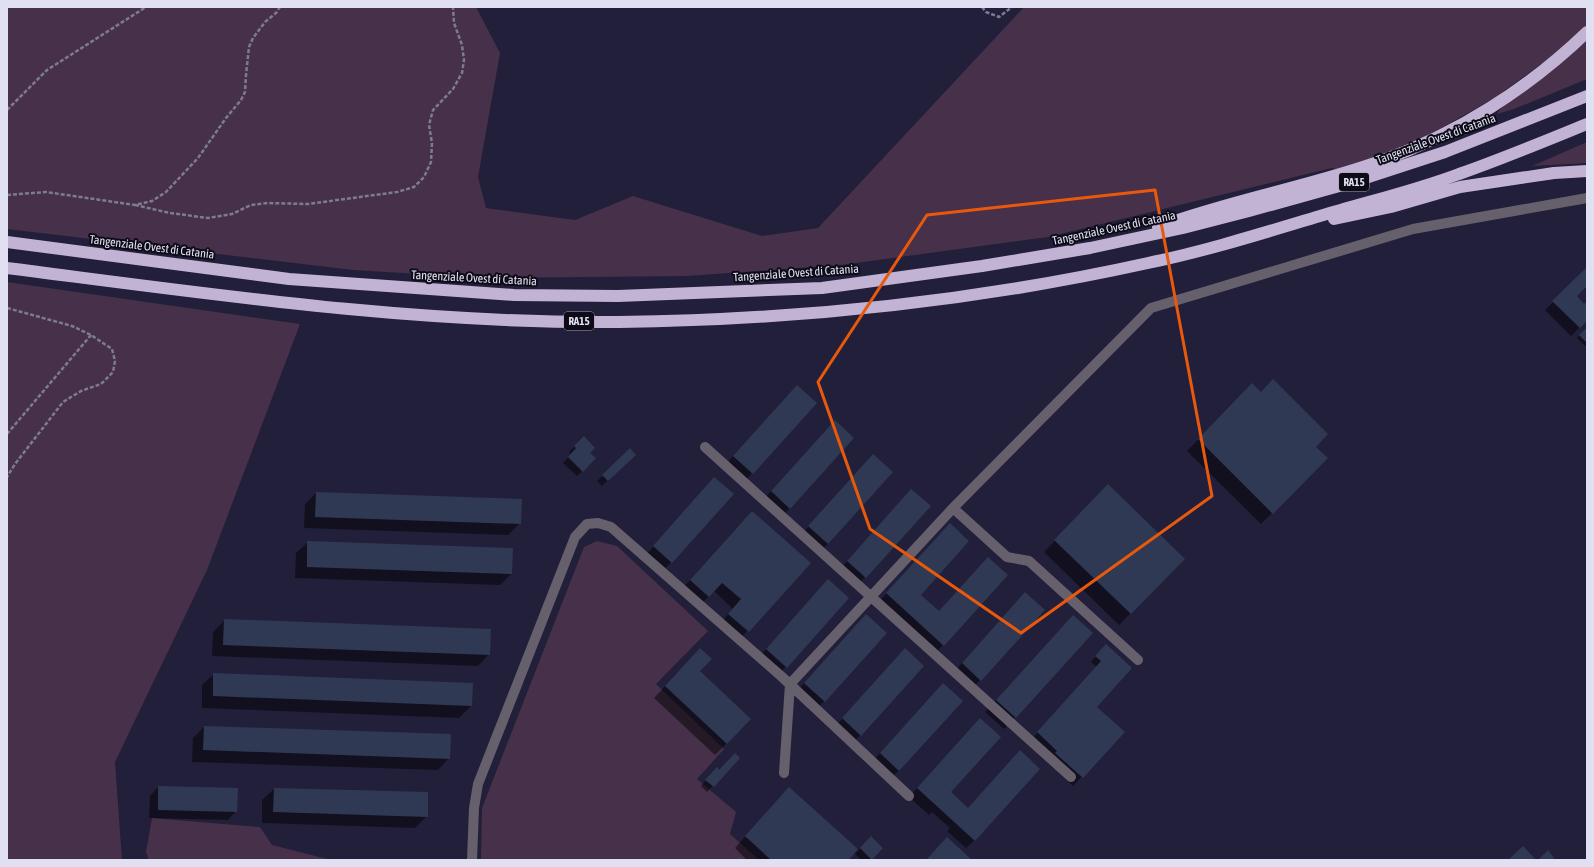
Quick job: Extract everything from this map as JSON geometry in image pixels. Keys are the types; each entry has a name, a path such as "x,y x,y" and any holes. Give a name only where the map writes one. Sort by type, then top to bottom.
{"highway":[{"path":"1114,243 1190,215 1330,177 1420,146 1462,124 1499,102 1534,77 1587,32"},
{"name":"Tangenziale Ovest di Catania","path":"7,242 289,279 514,295 618,296 822,288 982,266 1114,243 1242,213 1350,183 1445,152 1587,96"},
{"name":"RA15","path":"7,268 287,303 414,314 513,320 618,322 717,319 826,312 988,292 1150,263 1255,236 1457,175 1587,124"},
{"path":"1255,236 1391,208 1460,187 1554,173 1587,171"}],"lane":[{"path":"784,773 790,684 953,508 1151,308 1413,229 1587,198"},
{"path":"705,447 1071,777"},
{"path":"953,508 1007,557 1029,561 1138,660"},
{"path":"472,860 474,808 478,784 575,537 587,524 598,523 611,527 790,684 909,796"}],"path":[{"path":"7,110 47,70 146,7"},
{"path":"135,205 152,201 166,192 198,158 226,118 241,100 245,92 249,47 253,38 264,22 276,13 280,7"},
{"path":"7,195 46,192 135,205 170,213 208,218 232,214 251,206 268,202 308,204 397,192 414,187 424,177 431,162 432,143 429,125 434,110 453,89 462,73 464,60 462,45 454,22 453,7"},
{"path":"982,7 986,12 999,17 1012,7"},
{"path":"7,308 72,326 91,335 112,349 116,361 113,372 101,384 81,391 63,402 7,476"},
{"path":"7,434 91,335"}],"highlighted area":[{"path":"1155,190 1212,496 1021,633 870,529 818,382 927,215"}],"shaded area":[{"path":"7,7 476,7 500,53 478,177 486,208 575,220 633,196 762,236 818,228 1024,7 1587,7 1587,25 1552,56 1496,97 1420,140 1340,171 1332,168 1048,237 841,265 687,276 485,278 353,270 7,229"},
{"path":"1587,39 1587,79 1514,109 1497,114 1501,108"},
{"path":"1587,142 1587,163 1532,166"},
{"path":"7,282 300,324 207,570 115,762 122,860 7,860"},
{"path":"597,541 617,546 708,631 656,684 724,749 697,779 736,812 730,834 759,860 481,860 482,808 584,547"},
{"path":"152,818 260,827 272,845 331,860 149,860 146,852"}],"building":[{"path":"1587,267 1587,286 1577,296 1584,304 1587,301 1587,321 1580,328 1552,301"},
{"path":"1585,329 1587,331 1587,343 1579,335"},
{"path":"1273,379 1328,434 1316,447 1328,458 1273,514 1198,439 1252,383 1261,392"},
{"path":"797,385 817,403 753,474 733,456"},
{"path":"835,420 854,438 790,509 771,491"},
{"path":"584,436 595,448 590,453 596,458 583,472 568,457 576,448 574,446"},
{"path":"630,448 636,455 608,481 602,475"},
{"path":"873,454 893,472 828,544 808,526"},
{"path":"714,477 734,494 672,563 653,546"},
{"path":"1108,484 1185,559 1131,614 1054,540"},
{"path":"911,489 931,506 866,578 847,561"},
{"path":"316,492 522,499 521,524 315,517"},
{"path":"752,511 811,563 749,632 728,614 741,599 722,583 709,597 690,580"},
{"path":"950,523 969,541 921,595 939,611 988,557 1008,575 944,646 886,593"},
{"path":"307,541 513,548 512,574 307,567"},
{"path":"828,579 849,598 787,668 766,649"},
{"path":"1025,592 1045,610 981,681 962,663"},
{"path":"866,614 887,633 825,702 804,683"},
{"path":"1073,615 1093,633 1016,718 996,700"},
{"path":"224,619 491,629 490,655 223,645"},
{"path":"1106,644 1132,668 1097,707 1125,732 1083,778 1055,753 1057,751 1037,732 1101,661 1095,656"},
{"path":"700,648 712,659 700,671 751,719 727,744 665,686"},
{"path":"905,648 924,666 861,736 842,718"},
{"path":"213,673 473,683 472,706 213,696"},
{"path":"943,683 963,701 899,771 880,753"},
{"path":"980,718 1001,737 951,792 968,808 1020,750 1040,769 975,841 917,788"},
{"path":"204,726 451,734 450,759 203,750"},
{"path":"735,753 740,758 714,787 705,780 717,767 719,770"},
{"path":"158,786 238,788 237,812 158,810"},
{"path":"789,787 858,849 849,860 771,860 745,836"},
{"path":"274,788 428,792 428,817 273,812"},
{"path":"871,836 883,848 872,860 860,848"},
{"path":"947,837 972,860 926,860"},
{"path":"1523,846 1536,860 1508,860"},
{"path":"1548,850 1554,858 1552,860 1538,860"}]}
